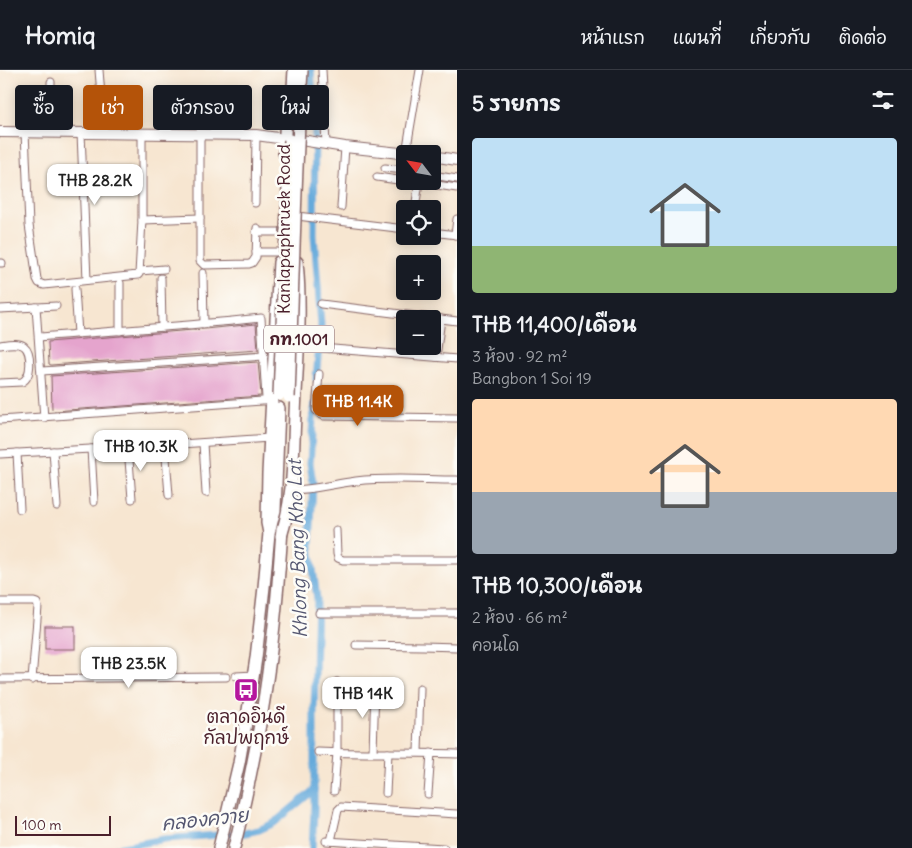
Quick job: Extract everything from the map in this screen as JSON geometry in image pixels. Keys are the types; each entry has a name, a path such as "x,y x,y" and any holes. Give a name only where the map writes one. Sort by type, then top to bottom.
{"main road":[{"name":"Kanlapaphruek Road","path":"269,533 267,514 270,438 288,70"},
{"name":"Kanlapaphruek Road","path":"235,843 255,750 268,674 281,536 294,70"},
{"name":"Kanlapaphruek Road","path":"221,843 248,717 262,614 269,533 275,510 284,396 303,70"},
{"name":"Kanlapaphruek Road","path":"281,536 296,490 292,480 299,332 296,246 314,142 303,70"},
{"path":"0,132 256,135 396,153"},
{"path":"441,157 457,160"},
{"path":"277,296 282,292 291,292 299,296"}],"street":[{"path":"99,70 104,133"},
{"path":"314,142 322,70"},
{"path":"409,145 420,70"},
{"path":"51,82 51,132"},
{"path":"25,132 29,225 37,279 39,283 44,284 138,275 140,271 142,220 142,134"},
{"path":"81,133 87,280"},
{"path":"200,134 201,263 249,264 254,261 257,230 281,232"},
{"path":"255,203 256,135"},
{"path":"341,207 345,147"},
{"path":"385,168 396,169"},
{"path":"441,175 457,178"},
{"path":"377,177 396,179"},
{"path":"441,186 457,188"},
{"path":"301,216 396,228"},
{"path":"142,220 200,218"},
{"path":"441,233 456,235 457,219"},
{"path":"256,252 280,252"},
{"path":"140,271 164,269"},
{"path":"203,273 204,324"},
{"path":"161,278 162,326"},
{"path":"120,283 120,331"},
{"path":"75,289 78,334"},
{"path":"321,304 396,313"},
{"path":"0,309 56,306"},
{"path":"36,307 44,418"},
{"path":"0,420 262,402 265,400 261,318 39,337"},
{"path":"441,319 457,321"},
{"path":"0,345 21,345 27,349 30,362 28,376 25,381 0,383"},
{"path":"321,348 457,359"},
{"path":"30,362 41,365 264,356"},
{"path":"318,374 316,410 324,416 457,418"},
{"path":"0,454 270,438"},
{"path":"203,442 206,493"},
{"path":"165,445 170,495"},
{"path":"128,447 132,499"},
{"path":"91,449 94,502"},
{"path":"53,451 57,506"},
{"path":"17,453 20,509"},
{"path":"296,490 315,489 356,481 457,480"},
{"path":"336,530 337,554 338,558 343,560 457,560"},
{"path":"0,602 37,603 32,680"},
{"path":"320,613 457,613"},
{"path":"356,645 457,647"},
{"path":"236,676 254,675"},
{"path":"0,679 226,677"},
{"path":"334,791 337,682"},
{"path":"373,752 375,686"},
{"path":"418,752 420,688"},
{"path":"318,752 457,754 457,746"},
{"path":"386,793 388,753"},
{"path":"428,794 431,753"},
{"path":"444,848 329,841 338,810 341,807 457,814"}],"building":[{"path":"256,324 258,350 49,364 48,342"},
{"path":"258,362 261,396 54,411 52,409 51,376"},
{"path":"45,626 75,626 75,649 45,649"}],"waterway":[{"name":"Khlong Bang Kho Lat","path":"311,70 315,125 314,235 321,325 316,379"},
{"name":"Khlong Bang Kho Lat","path":"312,848 317,599 310,546 313,483 310,463 314,405"},
{"name":"คลองควาย","path":"117,848 164,839 245,833 259,830 274,823 314,790"}],"place":[{"name":"ตลาดอินดี กัลปพฤกษ์","path":"246,690"}]}
